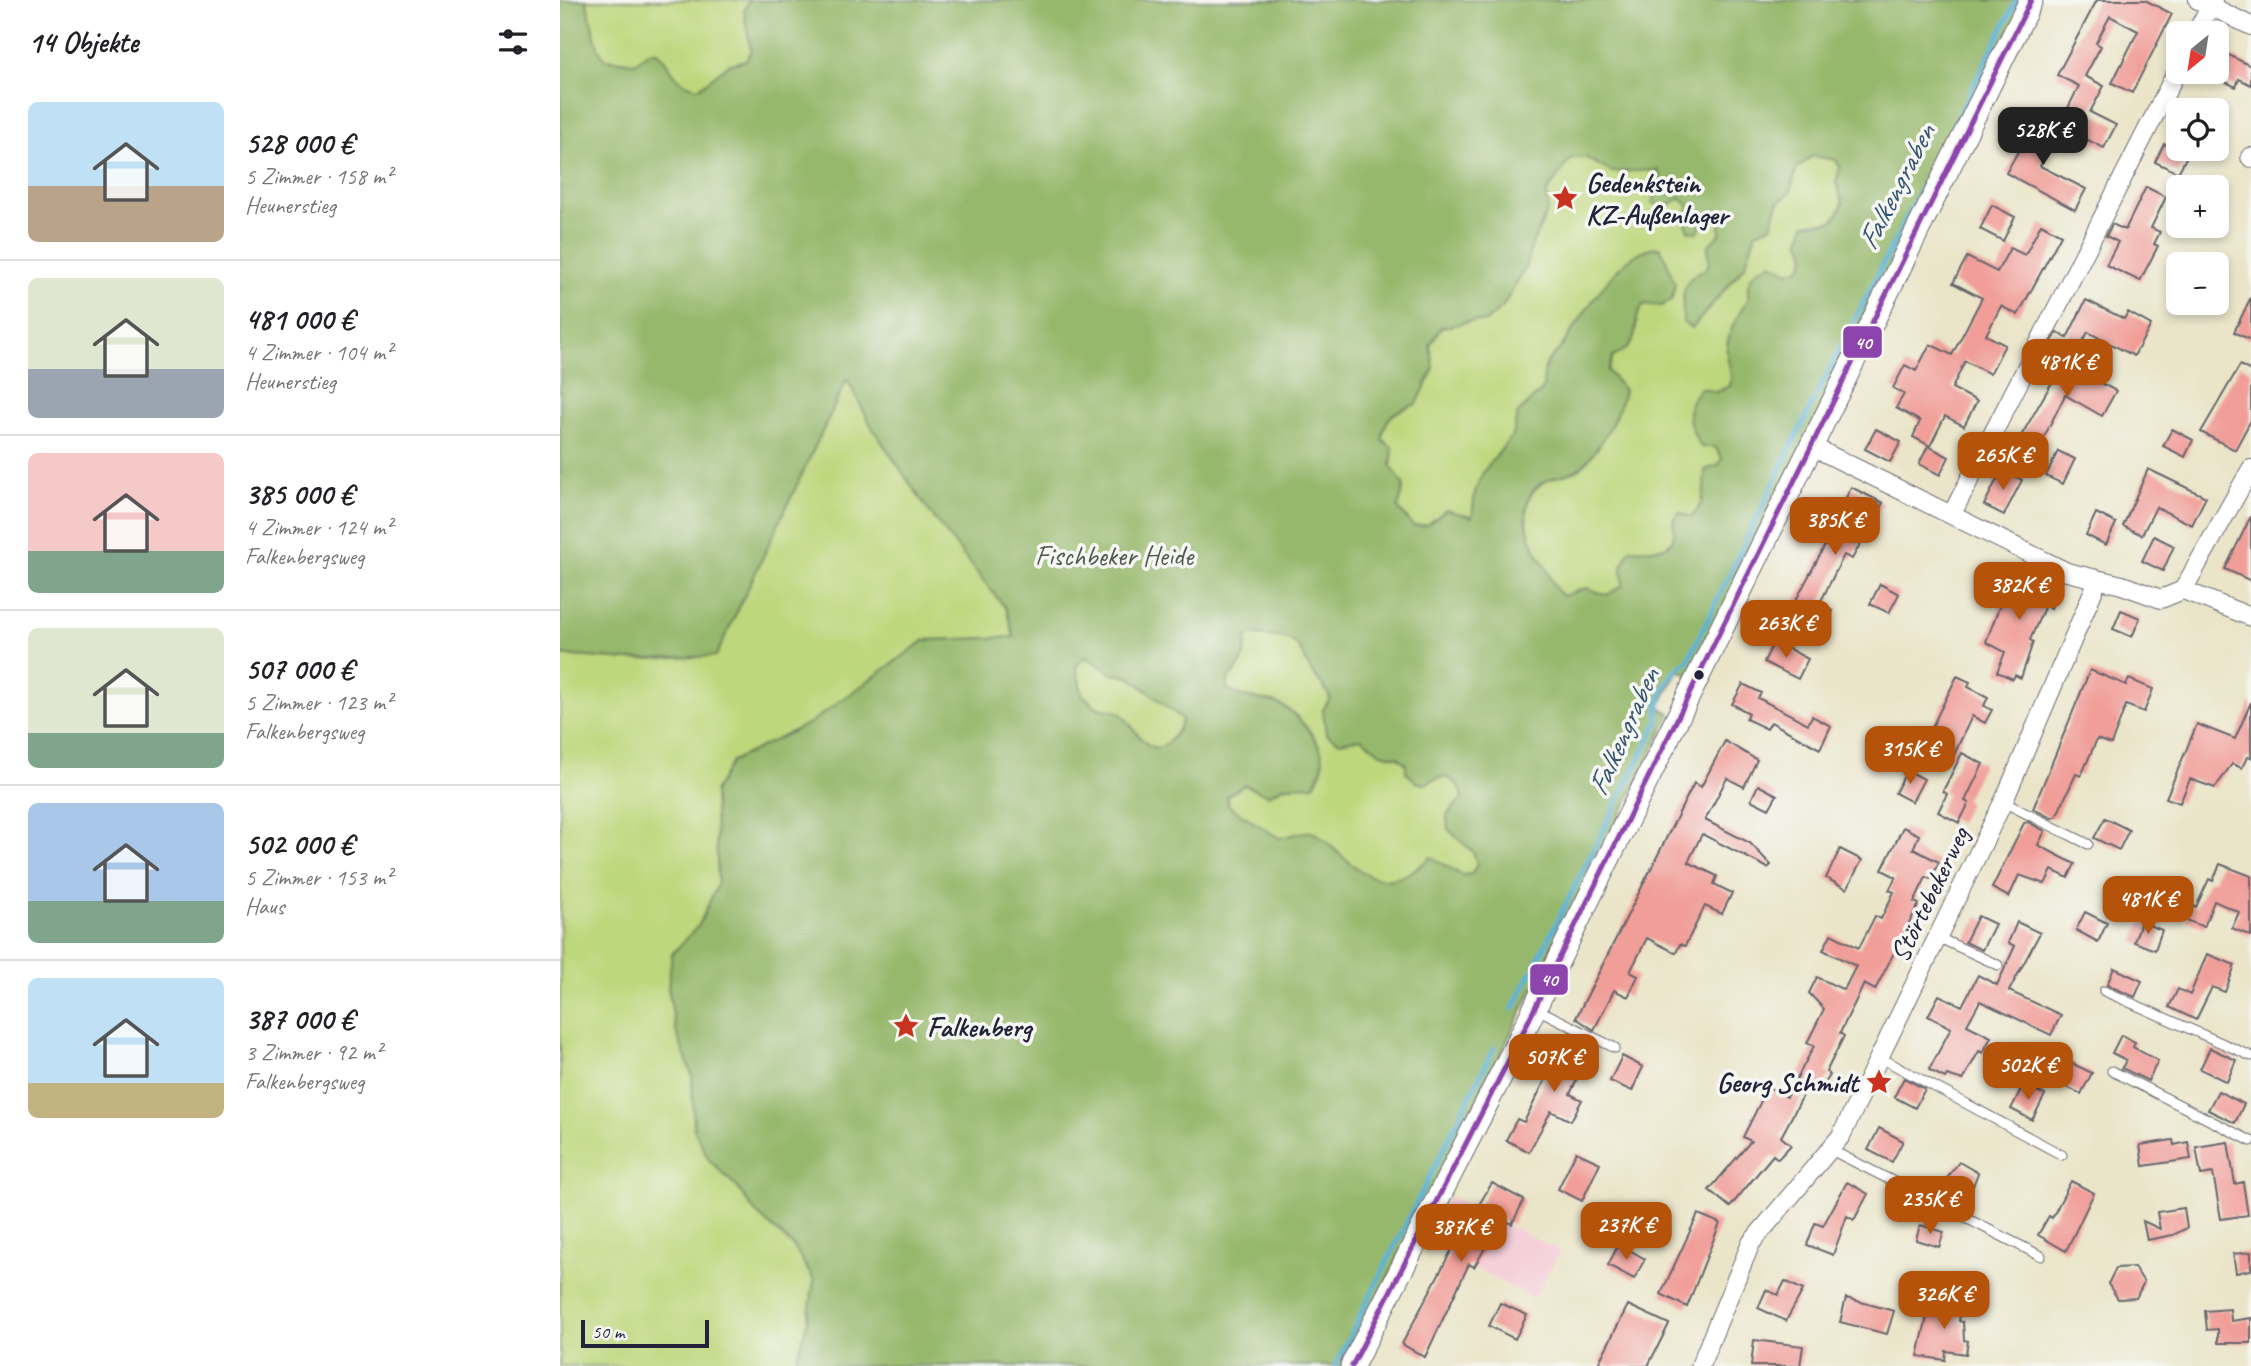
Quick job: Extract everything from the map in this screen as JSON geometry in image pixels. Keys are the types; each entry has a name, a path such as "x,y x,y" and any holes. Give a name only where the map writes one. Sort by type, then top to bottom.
{"street":[{"path":"1352,1366 1534,1008 2031,0"},
{"path":"2200,21 2207,2 2251,26"},
{"path":"1952,514 2170,84"},
{"path":"1813,446 2067,572 2161,599 2183,590 2251,469"},
{"name":"Störtebekerweg","path":"1700,1366 1751,1243 1841,1136 2003,802 2098,580"},
{"path":"2183,590 2251,617"}],"lane":[{"path":"2003,802 2088,844"},
{"path":"1937,937 1998,965"},
{"path":"2104,991 2251,1056"},
{"path":"1534,1008 1615,1048"},
{"path":"1879,1057 2062,1156"},
{"path":"2112,1072 2251,1141"},
{"path":"1829,1149 2041,1256"}],"shaded area":[{"path":"1448,1196 1560,1251 1534,1298 1424,1243"}],"green space":[{"name":"Fischbeker Heide","path":"560,0 2009,0 1324,1366 560,1366"},
{"name":"Fischbeker Heide","path":"560,0 586,0 598,48 605,59 635,63 649,52 657,52 678,78 699,88 728,65 746,60 751,51 744,11 749,0 2025,0 1691,676 1678,670 1659,707 1671,714 1344,1366 794,1366 808,1320 814,1280 793,1246 755,1212 737,1187 709,1160 694,1129 692,1075 676,1031 668,988 672,954 699,925 718,883 714,792 732,761 810,723 925,640 1014,637 1006,609 930,513 873,429 847,379 716,656 628,660 560,655","holes":["1812,156 1836,160 1840,167 1836,183 1843,203 1832,221 1805,224 1800,240 1805,250 1805,260 1800,267 1789,272 1771,263 1752,276 1748,285 1749,298 1728,341 1730,386 1717,392 1701,388 1689,409 1690,424 1701,447 1715,447 1722,458 1719,465 1705,470 1703,495 1696,512 1691,517 1679,512 1673,521 1673,539 1669,544 1656,549 1630,549 1622,567 1623,585 1607,595 1586,588 1563,596 1556,589 1537,552 1526,518 1530,497 1536,488 1546,481 1580,468 1597,448 1614,419 1624,390 1608,371 1613,357 1630,345 1639,312 1644,304 1662,306 1672,299 1675,283 1659,247 1629,259 1615,272 1559,350 1547,362 1543,389 1517,414 1513,435 1483,472 1475,492 1472,517 1446,510 1427,525 1413,526 1398,508 1404,486 1391,466 1393,448 1382,439 1386,424 1392,415 1417,404 1434,368 1430,346 1441,327 1473,321 1486,322 1503,306 1525,269 1532,244 1548,210 1547,192 1571,158 1586,158 1611,172 1658,170 1661,182 1652,203 1665,208 1680,198 1688,205 1686,223 1689,231 1698,232 1705,215 1712,212 1720,218 1720,234 1708,246 1709,262 1706,269 1691,278 1684,290 1683,323 1692,328 1745,266 1756,232 1771,226 1778,203 1791,191 1796,169","1252,634 1281,637 1291,640 1299,647 1311,671 1330,698 1323,710 1326,734 1340,742 1361,738 1381,753 1398,757 1406,764 1406,772 1419,783 1425,784 1445,777 1457,784 1463,797 1447,815 1448,829 1473,852 1477,864 1472,874 1462,875 1431,857 1403,876 1380,879 1358,869 1314,833 1304,832 1279,838 1229,806 1227,796 1244,785 1268,795 1286,786 1314,785 1323,762 1316,740 1305,725 1285,707 1239,695 1227,689 1229,677 1243,660 1247,637","1086,657 1113,674 1130,677 1182,719 1177,732 1161,747 1147,744 1120,713 1099,708 1082,694 1076,666"]}],"building":[{"path":"2097,0 2145,0 2172,14 2166,21 2132,93 2112,83 2138,31 2110,16 2096,43 2101,46 2085,76 2104,86 2090,112 2116,125 2104,148 2059,126 2079,86 2057,75"},
{"path":"2230,56 2251,66 2251,85 2239,79 2236,87 2230,84"},
{"path":"2036,119 2058,130 2040,166 2086,189 2075,210 2006,173"},
{"path":"2164,144 2166,161 2184,161 2178,173 2155,162"},
{"path":"2146,187 2166,197 2151,228 2160,232 2154,244 2158,246 2140,281 2106,265 2118,242 2106,236 2112,224 2125,230"},
{"path":"1992,205 2015,217 2003,241 1980,229"},
{"path":"2041,224 2061,235 2018,315 2001,306 1986,335 2005,345 1990,374 1965,361 1952,388 1977,401 1964,426 1945,416 1930,446 1913,437 1920,421 1896,408 1904,394 1893,388 1905,365 1916,371 1930,344 1952,355 1982,298 1953,283 1967,257 1997,272 2010,248 2025,255"},
{"path":"2251,297 2251,340 2234,332"},
{"path":"2086,300 2124,319 2128,312 2151,325 2134,356 2088,332 2074,358 2050,345 2057,332 2067,338"},
{"path":"2059,361 2116,391 2102,416 2065,395 2040,445 2021,436 2054,379 2050,377"},
{"path":"2240,365 2251,371 2251,420 2235,450 2201,432"},
{"path":"1876,429 1901,442 1890,462 1865,449"},
{"path":"2172,429 2193,440 2185,457 2163,446"},
{"path":"1928,446 1949,457 1940,475 1919,464"},
{"path":"2058,451 2075,459 2063,484 2046,476"},
{"path":"2002,469 2022,480 2004,515 1984,505"},
{"path":"2148,469 2206,497 2192,525 2156,507 2142,535 2123,526"},
{"path":"1851,487 1883,503 1852,559 1844,555 1819,605 1833,611 1823,631 1788,615 1847,504 1844,502"},
{"path":"2096,513 2116,523 2106,545 2086,535"},
{"path":"2251,516 2251,581 2225,569"},
{"path":"2154,536 2174,546 2163,571 2142,561"},
{"path":"2013,571 2058,591 2051,608 2045,605 2030,640 2033,642 2021,678 2015,675 2013,679 1997,672 2005,652 1986,642"},
{"path":"1880,584 1899,594 1889,613 1870,604"},
{"path":"2121,610 2140,618 2132,637 2113,629"},
{"path":"1774,641 1808,659 1798,679 1764,662"},
{"path":"2090,670 2126,685 2129,679 2153,689 2144,712 2126,705 2111,744 2097,739 2081,776 2076,774 2056,817 2051,818 2033,809"},
{"path":"1957,676 1970,682 1968,687 1988,697 1984,706 1992,710 1985,723 1972,716 1953,757 1924,743"},
{"path":"1743,684 1761,693 1758,698 1808,724 1812,716 1831,726 1820,749 1771,722 1767,729 1746,719 1749,713 1732,704"},
{"path":"2251,702 2251,758 2247,757 2242,768 2232,764 2215,788 2190,779 2180,803 2166,798 2197,724 2235,739"},
{"path":"1725,741 1757,760 1744,787 1727,778 1705,820 1750,843 1771,865 1768,868 1702,834 1688,862 1717,876 1714,884 1732,893 1722,914 1705,906 1685,946 1680,944 1676,953 1647,938 1630,972 1638,976 1628,997 1614,990 1594,1030 1576,1018 1694,783 1701,787"},
{"path":"1962,753 1983,764 1965,801 1969,803 1959,823 1938,812 1947,794 1943,791"},
{"path":"1907,770 1924,779 1912,802 1895,793"},
{"path":"1758,785 1777,795 1769,809 1751,800"},
{"path":"2105,818 2129,830 2119,850 2094,838"},
{"path":"2028,822 2045,831 2038,845 2075,864 2068,878 2052,870 2045,884 2019,875 2009,897 1992,888 2024,823"},
{"path":"1903,827 1919,835 1913,849 1939,862 1930,879 1926,877 1914,902 1919,904 1875,990 1864,984 1840,1033 1844,1036 1826,1072 1830,1075 1820,1092 1808,1086 1781,1137 1791,1145 1778,1159 1773,1155 1730,1207 1709,1190 1751,1141 1743,1137 1768,1087 1787,1097 1814,1046 1807,1043 1824,1009 1809,993 1817,977 1844,990 1856,966 1823,950 1831,934 1859,948 1875,916 1881,919 1894,892 1889,890 1896,877 1882,870"},
{"path":"1840,849 1862,860 1847,889 1826,878"},
{"path":"2220,864 2251,876 2251,936 2232,928 2239,912 2214,901 2204,927 2186,920 2192,905 2196,907 2209,879 2213,881"},
{"path":"2085,912 2107,923 2098,942 2076,930"},
{"path":"1978,916 1995,924 1982,950 1965,942"},
{"path":"2017,922 2040,933 2009,991 2061,1015 2051,1035 1980,1001 1967,1025 1991,1037 1983,1053 1979,1051 1963,1080 1947,1075 1945,1078 1929,1070 1951,1028 1928,1016 1939,995 1962,1006 1978,975 1997,985 2015,946 2008,943"},
{"path":"2141,922 2162,930 2155,950 2134,942"},
{"path":"2207,954 2235,965 2225,992 2212,987 2196,1020 2169,1007 2178,989 2190,995"},
{"path":"2114,968 2142,981 2135,997 2107,985"},
{"path":"1569,1033 1587,1042 1584,1048 1590,1051 1570,1094 1582,1100 1571,1121 1551,1111 1529,1152 1506,1140 1517,1119 1524,1122"},
{"path":"2121,1035 2135,1042 2133,1047 2158,1061 2148,1081 2122,1068 2126,1060 2112,1053"},
{"path":"2210,1048 2236,1060 2227,1082 2200,1069"},
{"path":"1622,1056 1643,1067 1632,1091 1610,1081"},
{"path":"2065,1060 2092,1073 2081,1094 2055,1081"},
{"path":"1904,1078 1925,1089 1915,1108 1894,1097"},
{"path":"2023,1085 2045,1095 2032,1120 2011,1109"},
{"path":"2218,1091 2244,1104 2235,1123 2208,1110"},
{"path":"1879,1128 1903,1141 1892,1162 1868,1150"},
{"path":"2173,1140 2174,1145 2188,1142 2191,1159 2143,1166 2140,1145"},
{"path":"2228,1142 2235,1184 2243,1182 2248,1215 2221,1219 2213,1173 2201,1175 2196,1147"},
{"path":"1576,1152 1600,1163 1582,1201 1558,1189"},
{"path":"1959,1162 1978,1173 1968,1199 1942,1185"},
{"path":"2071,1181 2094,1193 2066,1251 2038,1235 2049,1216 2052,1218"},
{"path":"1847,1182 1868,1194 1854,1220 1847,1216 1833,1255 1807,1245 1815,1223 1823,1226"},
{"path":"1492,1183 1524,1200 1512,1224 1502,1219 1474,1267 1469,1264 1425,1357 1402,1344 1450,1253"},
{"path":"2184,1208 2187,1228 2173,1235 2147,1240 2143,1221 2160,1229 2157,1212"},
{"path":"1698,1214 1720,1223 1687,1307 1661,1294"},
{"path":"1920,1225 1944,1232 1939,1247 1916,1240"},
{"path":"1619,1244 1645,1259 1634,1279 1608,1265"},
{"path":"2251,1252 2251,1270 2236,1273 2233,1254"},
{"path":"2134,1267 2144,1282 2136,1298 2118,1299 2108,1284 2116,1268"},
{"path":"1785,1281 1803,1290 1786,1321 1758,1308 1766,1290 1778,1295"},
{"path":"1846,1298 1894,1311 1887,1334 1840,1322"},
{"path":"1948,1298 1962,1300 1959,1321 1963,1322 1964,1340 1968,1341 1966,1354 1946,1351 1945,1360 1918,1356 1929,1308 1935,1309 1936,1302 1947,1304"},
{"path":"1500,1303 1527,1315 1515,1339 1489,1326"},
{"path":"1628,1305 1669,1324 1648,1366 1608,1366 1599,1362"},
{"path":"2230,1309 2231,1321 2251,1318 2251,1343 2218,1343 2218,1329 2207,1330 2205,1311"},
{"path":"1754,1340 1803,1346 1800,1366 1751,1366"}],"waterway":[{"name":"Falkengraben","path":"1817,394 2017,0"},
{"name":"Falkengraben","path":"1513,1009 1658,722 1659,704 1665,687 1669,679 1688,660 1814,400"},
{"name":"Falkengraben","path":"1335,1366 1494,1048"}],"transit line":[{"name":"40","path":"1352,1366 1519,1040 2031,0"}],"place":[{"name":"Gedenkstein KZ-Außenlager","path":"1565,198"},
{"name":"Falkenberg","path":"906,1026"},
{"name":"Georg Schmidt","path":"1879,1082"}]}
